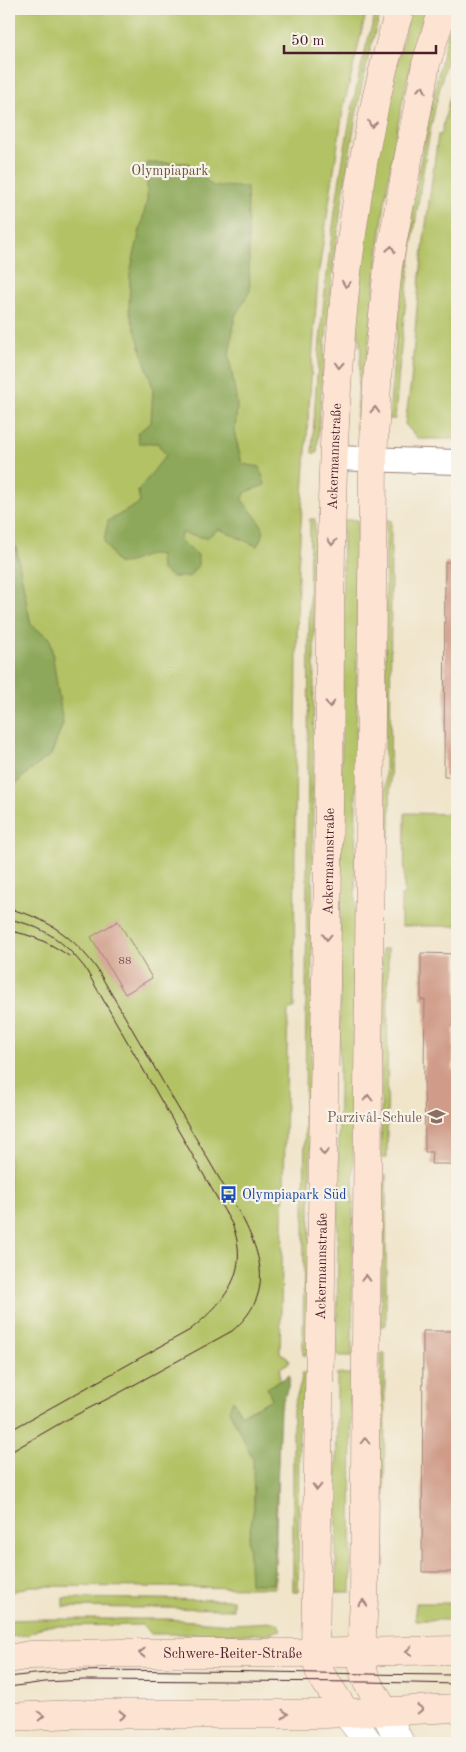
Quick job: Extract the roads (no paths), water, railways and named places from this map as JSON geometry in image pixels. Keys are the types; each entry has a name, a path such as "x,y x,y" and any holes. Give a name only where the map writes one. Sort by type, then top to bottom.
{"main road":[{"name":"Ackermannstraße","path":"346,1713 320,1672 315,1653 333,458 342,316 359,190 384,60 400,9"},
{"path":"384,1710 365,1678 361,1652 364,1590 373,459 379,356 388,266 426,64 443,9"},
{"name":"Schwere-Reiter-Straße","path":"9,1659 30,1655 112,1653 315,1653 457,1650"},
{"path":"9,1718 74,1714 346,1713 457,1708"}],"street":[{"path":"333,458 457,462"},
{"path":"384,1710 400,1743"},
{"path":"346,1713 369,1743"}],"tram line":[{"path":"9,909 35,917 59,930 79,948 97,969 243,1219 256,1249 260,1278 259,1292 254,1305 245,1318 232,1331 64,1421 9,1453"},
{"path":"9,919 33,926 52,936 61,942 85,968 232,1224 237,1241 238,1256 236,1271 224,1297 190,1330 9,1431"},
{"path":"9,931 25,934 40,940 69,956"},
{"path":"9,1677 73,1671 115,1670 457,1675"},
{"path":"9,1687 45,1682 83,1680 457,1684"}],"place":[{"name":"Parzivâl-Schule","path":"436,1117"},
{"name":"Olympiapark Süd","path":"228,1194"}],"park label":[{"name":"Olympiapark","path":"170,170"}]}
